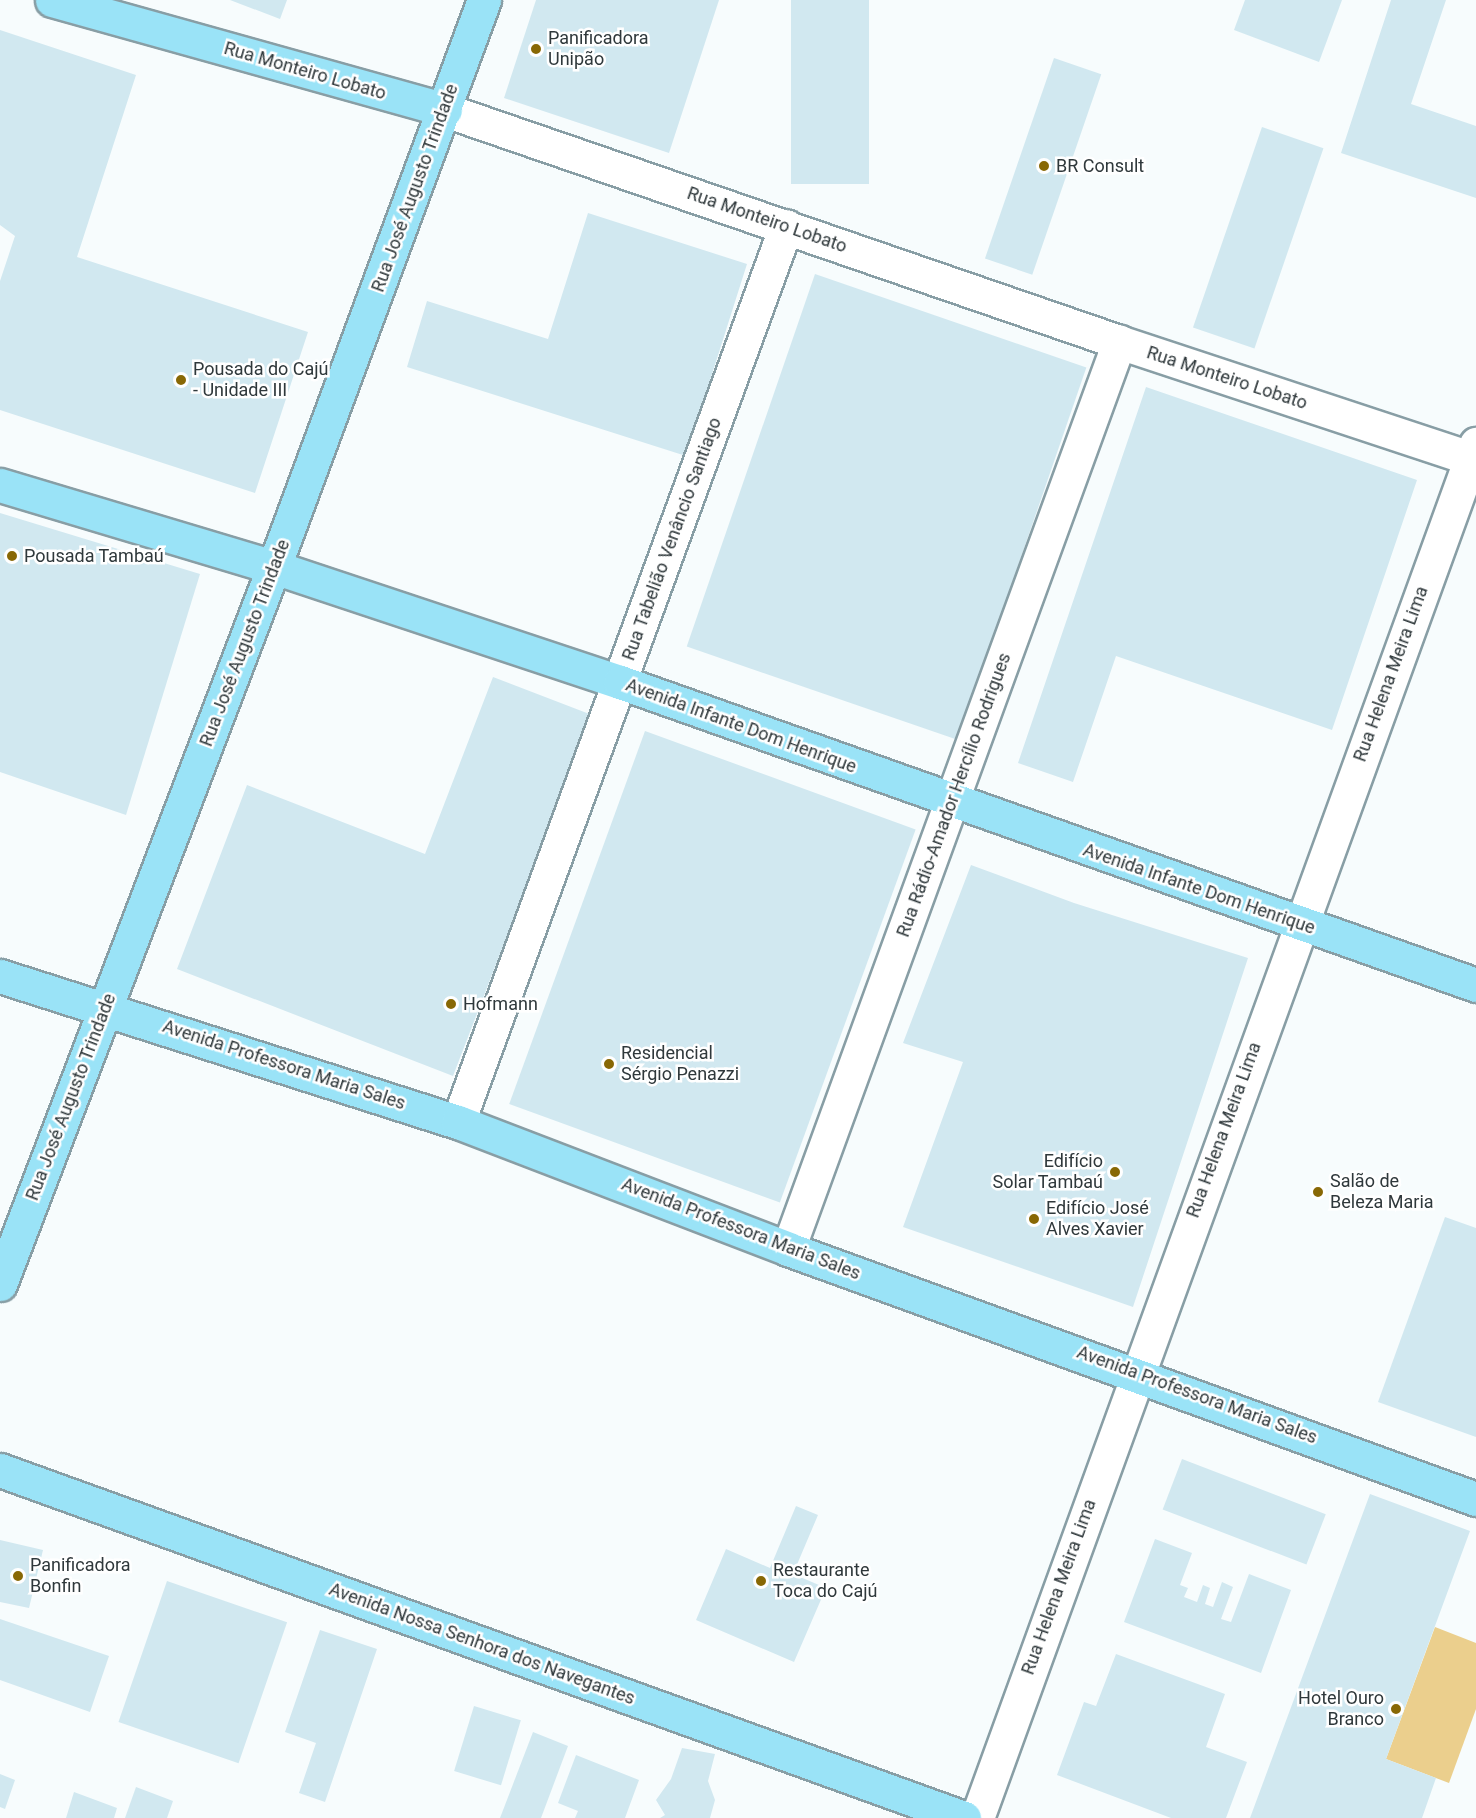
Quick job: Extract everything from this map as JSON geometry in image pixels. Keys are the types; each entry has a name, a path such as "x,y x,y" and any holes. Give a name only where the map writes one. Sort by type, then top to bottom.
{"main road":[{"name":"Rua Monteiro Lobato","path":"52,0 444,110"},
{"name":"Rua José Augusto Trindade","path":"0,1284 274,567 484,0"},
{"name":"Avenida Infante Dom Henrique","path":"0,485 274,567 620,682 951,802 1476,985"},
{"name":"Avenida Professora Maria Sales","path":"0,976 104,1007 458,1122 788,1249 1136,1372 1476,1499"},
{"name":"Avenida Nossa Senhora dos Navegantes","path":"0,1470 964,1818"}],"street":[{"name":"Rua Monteiro Lobato","path":"444,110 1119,342 1474,454"},
{"name":"Rua Tabelião Venâncio Santiago","path":"458,1122 786,226"},
{"name":"Rua Rádio-Amador Hercílio Rodrigues","path":"788,1249 1119,342"},
{"name":"Rua Helena Meira Lima","path":"977,1818 1299,924 1474,454"}],"shaded area":[{"path":"1435,1627 1476,1643 1476,1709 1449,1783 1386,1759"}],"building":[{"path":"230,0 287,0 280,19"},
{"path":"536,0 719,0 669,153 504,98"},
{"path":"791,0 869,0 869,184 791,184"},
{"path":"1245,0 1342,0 1319,62 1234,30"},
{"path":"1391,0 1446,0 1411,104 1476,126 1476,198 1341,153"},
{"path":"0,30 136,75 77,257 308,332 255,493 0,410 0,281 15,236 0,225"},
{"name":"BR Consult","path":"1054,58 1101,74 1032,275 985,258"},
{"path":"1262,127 1323,148 1254,349 1193,327"},
{"path":"588,213 747,264 686,456 407,367 427,301 548,339"},
{"path":"815,274 1086,367 958,740 687,647"},
{"path":"1146,387 1417,480 1332,730 1116,656 1073,782 1018,763"},
{"path":"0,513 200,574 126,815 0,772"},
{"path":"493,677 592,715 453,1076 177,969 247,785 425,854"},
{"path":"645,731 916,830 780,1203 509,1104"},
{"path":"971,865 1074,903 1248,958 1133,1307 903,1227 963,1062 903,1043"},
{"path":"1445,1217 1476,1228 1476,1437 1378,1402"},
{"path":"1182,1459 1326,1514 1306,1565 1163,1509"},
{"path":"1370,1494 1470,1531 1386,1759 1436,1778 1422,1818 1250,1818"},
{"name":"Restaurante Toca do Cajú","path":"796,1506 818,1515 793,1574 826,1588 794,1662 696,1620 726,1549 770,1568"},
{"path":"1155,1539 1192,1553 1180,1585 1188,1588 1184,1597 1197,1602 1203,1585 1210,1588 1205,1604 1213,1607 1222,1582 1233,1587 1221,1619 1231,1622 1249,1574 1291,1590 1261,1673 1124,1622"},
{"name":"Panificadora Bonfin","path":"0,1540 43,1550 29,1608 0,1602"},
{"path":"167,1581 287,1622 239,1763 118,1722"},
{"path":"0,1619 109,1656 90,1712 0,1680"},
{"path":"320,1630 377,1649 325,1802 299,1793 316,1743 285,1732"},
{"path":"1116,1654 1225,1694 1206,1747 1247,1762 1226,1818 1171,1818 1057,1775 1084,1702 1096,1706"},
{"path":"474,1706 521,1720 501,1785 454,1771"},
{"path":"533,1732 568,1746 541,1818 500,1818"},
{"path":"682,1748 715,1754 708,1781 715,1800 710,1818 660,1818 665,1815 656,1800 671,1779"},
{"path":"576,1755 639,1780 625,1818 575,1818 578,1811 558,1803"},
{"path":"0,1774 15,1780 5,1809 0,1807"},
{"path":"136,1787 173,1801 167,1818 125,1818"},
{"path":"74,1792 117,1808 114,1818 66,1818"}],"place":[{"name":"Panificadora Unipão","path":"536,49"},
{"name":"BR Consult","path":"1044,166"},
{"name":"Pousada do Cajú - Unidade III","path":"181,380"},
{"name":"Pousada Tambaú","path":"12,556"},
{"name":"Hofmann","path":"451,1004"},
{"name":"Residencial Sérgio Penazzi","path":"609,1064"},
{"name":"Edifício Solar Tambaú","path":"1115,1172"},
{"name":"Salão de Beleza Maria","path":"1318,1192"},
{"name":"Edifício José Alves Xavier","path":"1034,1219"},
{"name":"Panificadora Bonfin","path":"18,1576"},
{"name":"Restaurante Toca do Cajú","path":"761,1581"},
{"name":"Hotel Ouro Branco","path":"1396,1709"}]}
